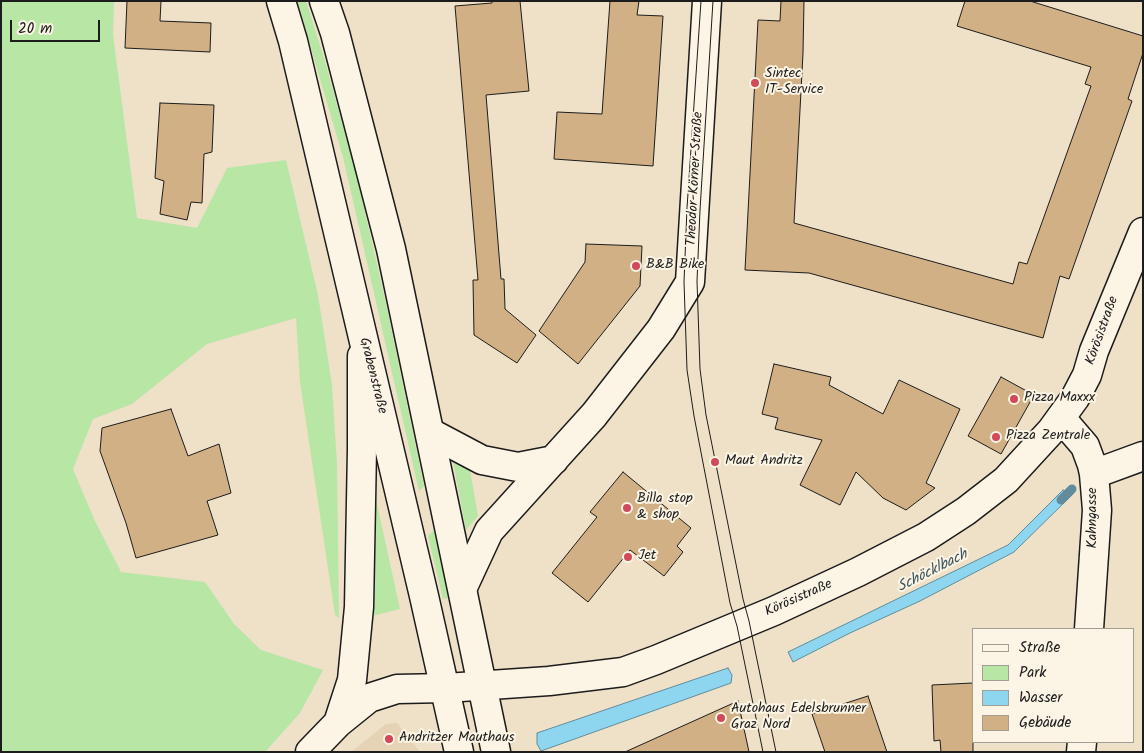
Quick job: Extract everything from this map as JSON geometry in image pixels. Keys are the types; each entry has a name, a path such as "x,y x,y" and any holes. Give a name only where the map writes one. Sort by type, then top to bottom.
{"main road":[{"name":"Grabenstraße","path":"280,1 294,41 460,752"},
{"path":"324,1 335,33 391,249 431,433 496,752"},
{"name":"Theodor-Körner-Straße","path":"463,587 489,530 594,415 661,329 690,282 707,1"},
{"name":"Körösistraße","path":"310,752 338,723 369,698 397,689 446,688 549,681 623,672 656,660 743,624 849,576 903,549 966,512 1006,480 1061,418 1084,382 1094,351 1143,232"},
{"path":"338,723 352,680 358,607 362,449 362,334"},
{"path":"1061,418 1090,462 1143,456"},
{"path":"431,433 482,460 518,467 554,460"},
{"name":"Kahngasse","path":"1089,628 1097,510 1090,462"}],"shaded area":[{"path":"397,723 420,752 351,752 386,724"}],"green space":[{"path":"1,1 114,1 113,35 137,218 197,228 227,168 286,160 318,295 332,385 337,464 339,618 335,615 300,382 296,318 207,344 132,404 93,419 73,469 94,519 121,572 205,582 234,624 261,650 323,670 300,713 265,752 1,752"},
{"path":"297,1 306,1 357,177 387,308 424,486 419,491 343,157"},
{"path":"453,462 470,470 478,516 466,530"},
{"path":"371,490 375,495 400,609 368,617"},
{"path":"434,530 448,598 443,599 428,536"}],"water":[{"name":"Schöcklbach","path":"1063,490 1073,494 1014,552 920,601 793,662 788,652 1008,545"},
{"path":"728,668 732,675 731,683 541,751 537,744 537,733"}],"building":[{"path":"127,1 161,1 160,21 211,23 210,52 125,48"},
{"path":"492,1 520,1 529,91 486,95 501,279 504,279 505,309 536,335 517,363 474,335 473,280 478,280 455,6 492,3"},
{"path":"610,1 639,1 637,15 663,16 653,166 554,159 557,112 602,114"},
{"path":"781,1 804,1 794,223 1013,284 1019,262 1027,264 1091,86 1085,84 1091,67 957,26 965,1 1030,1 1143,36 1143,53 1128,99 1132,101 1069,279 1060,276 1043,338 809,273 745,270 758,20 780,21"},
{"path":"160,103 214,105 212,152 204,154 202,203 191,202 187,220 160,214 164,181 155,178"},
{"path":"586,244 642,246 640,286 578,364 539,331 585,262"},
{"path":"774,364 831,377 829,385 883,414 899,380 960,409 926,483 935,488 906,510 883,498 856,472 840,505 800,485 822,440 775,429 778,418 762,414"},
{"path":"1001,377 1034,395 1001,454 968,436"},
{"path":"171,409 188,456 219,444 231,493 207,501 218,535 136,558 126,523 100,451 102,428"},
{"path":"623,472 691,528 677,546 683,552 664,576 630,550 588,602 552,573 597,517 590,512"},
{"path":"972,683 973,752 941,752 940,740 934,741 932,685"},
{"path":"868,696 887,752 825,752 812,714"},
{"name":"Autohaus Edelsbrunner Graz Nord","path":"738,701 749,752 625,752"}],"waterway":[{"name":"Schöcklbach","path":"1061,500 1072,489"}],"tram line":[{"path":"701,1 684,282 687,370 730,603 737,626 763,752"},
{"path":"713,1 697,281 700,369 706,415 776,752"}],"place":[{"name":"Sintec IT-Service","path":"755,83"},
{"name":"B&B Bike","path":"636,266"},
{"name":"Pizza Maxxx","path":"1014,399"},
{"name":"Pizza Zentrale","path":"996,437"},
{"name":"Maut Andritz","path":"715,462"},
{"name":"Billa stop & shop","path":"627,508"},
{"name":"Jet","path":"628,557"},
{"name":"Autohaus Edelsbrunner Graz Nord","path":"721,718"},
{"name":"Andritzer Mauthaus","path":"389,739"}]}
